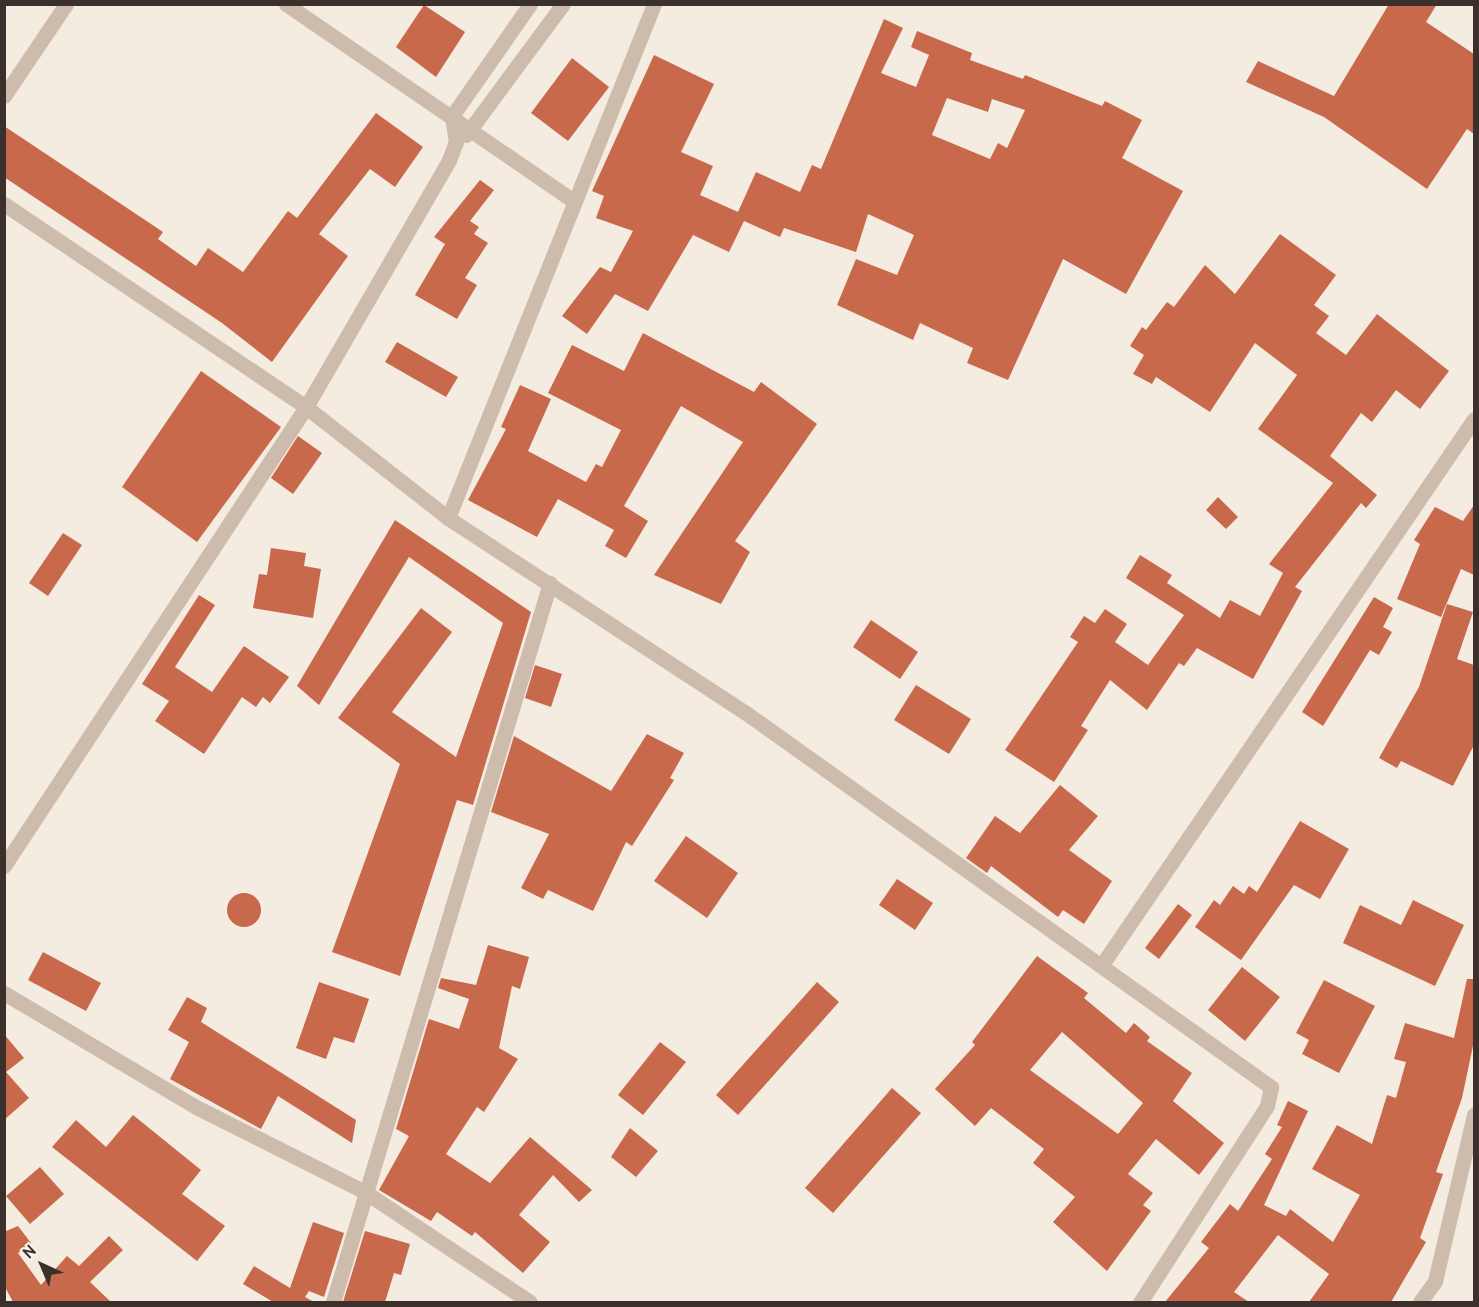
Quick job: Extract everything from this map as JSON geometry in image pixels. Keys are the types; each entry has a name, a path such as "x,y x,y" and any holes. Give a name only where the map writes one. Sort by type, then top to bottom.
{"street":[{"path":"4,96 66,4"},
{"path":"286,4 474,129 575,202"},
{"path":"456,142 452,116 530,4"},
{"path":"4,866 306,407 456,142 474,129 563,4"},
{"path":"448,518 654,4"},
{"path":"4,204 306,407 448,518 550,583 1103,963 1271,1087 1272,1096 1140,1302"},
{"path":"1103,963 1474,419"},
{"path":"333,1302 550,583"},
{"path":"4,993 196,1107 365,1192 530,1302"},
{"path":"1420,1302 1435,1281 1474,1115"}],"building":[{"path":"1389,4 1437,4 1426,22 1474,54 1474,134 1467,129 1427,189 1324,117 1246,82 1258,61 1334,96"},
{"path":"424,5 465,32 436,77 396,47"},
{"path":"884,19 903,28 881,73 916,87 929,55 911,47 917,31 972,53 970,60 1023,79 1025,75 1102,106 1105,101 1142,120 1122,158 1183,191 1126,294 1063,259 1008,380 967,363 973,348 920,323 913,340 837,305 856,259 897,275 914,235 868,214 856,252 784,228 780,237 744,221 729,252 693,235 648,311 615,294 587,334 562,316 600,267 611,272 633,231 596,218 604,196 592,191 654,55 714,84 681,152 713,166 700,195 738,212 756,172 800,192 812,165 821,169","holes":["947,98 988,112 992,99 1025,110 1007,148 998,143 990,159 932,135"]},
{"path":"572,58 609,87 568,141 531,113"},
{"path":"376,113 423,147 395,187 370,169 319,234 348,256 272,362 222,323 4,177 4,126 163,232 158,239 196,266 208,248 243,272 288,211 297,218"},
{"path":"480,180 494,190 470,221 479,227 474,234 488,243 465,278 477,285 457,319 415,295 445,244 434,237"},
{"path":"1280,234 1336,275 1314,305 1329,316 1316,333 1346,355 1377,314 1449,371 1420,409 1396,390 1372,422 1361,413 1330,456 1377,495 1366,508 1361,503 1295,587 1302,591 1253,679 1197,648 1184,666 1179,663 1147,710 1110,680 1081,726 1088,730 1054,782 1005,750 1078,642 1070,637 1084,616 1095,623 1105,609 1127,624 1115,642 1148,665 1184,615 1126,578 1140,555 1172,575 1167,583 1220,618 1230,600 1260,616 1283,573 1269,564 1333,483 1258,429 1297,375 1255,343 1210,412 1156,377 1152,384 1133,374 1144,355 1130,346 1142,327 1146,330 1167,302 1174,307 1205,265 1235,294"},
{"path":"643,333 754,392 761,382 817,424 735,541 750,552 721,604 654,575 743,442 681,406 624,506 648,521 626,558 605,546 614,530 558,499 537,537 468,500 506,429 501,427 520,385 551,399 528,451 586,482 596,464 602,467 621,430 548,393 572,345 624,371"},
{"path":"397,342 458,377 446,397 385,362"},
{"path":"201,371 281,427 197,542 122,487"},
{"path":"298,436 322,453 293,494 271,478"},
{"path":"1218,497 1238,517 1226,529 1206,510"},
{"path":"1474,505 1474,575 1461,569 1441,617 1397,599 1420,544 1414,540 1435,507 1463,521"},
{"path":"395,520 531,612 473,805 457,800 400,976 332,952 400,764 338,718 421,608 452,632 392,712 456,757 503,623 409,557 319,705 297,686"},
{"path":"63,533 82,545 48,596 29,583"},
{"path":"271,548 306,553 304,566 321,569 313,618 253,608 259,574 267,575"},
{"path":"199,595 215,605 175,667 212,692 244,646 289,677 270,703 263,697 256,707 242,697 204,754 155,721 169,701 142,684"},
{"path":"1374,597 1393,608 1383,627 1392,632 1379,655 1370,650 1323,726 1302,712"},
{"path":"1447,604 1473,612 1457,659 1474,665 1474,745 1453,786 1401,761 1397,768 1379,758 1419,687"},
{"path":"871,620 918,652 900,679 853,647"},
{"path":"535,665 562,674 551,707 525,698"},
{"path":"916,685 971,719 949,754 894,720"},
{"path":"647,734 684,753 670,778 674,780 632,846 626,842 593,911 548,890 543,899 521,888 549,834 491,812 514,736 611,791"},
{"path":"1060,785 1098,816 1069,850 1112,881 1084,924 1063,910 1058,917 991,866 987,873 966,858 995,816 1020,833"},
{"path":"1300,821 1349,849 1320,899 1294,885 1241,960 1195,927 1214,900 1220,905 1233,886 1244,894 1249,886 1257,892"},
{"path":"686,836 738,873 707,918 654,881"},
{"path":"897,879 933,903 915,930 879,905"},
{"path":"244,893 256,898 261,910 256,922 244,927 232,922 227,910 232,898"},
{"path":"1413,900 1464,925 1435,986 1343,943 1360,905 1401,925"},
{"path":"1178,904 1192,915 1159,959 1145,948"},
{"path":"488,945 529,957 520,989 512,986 499,1048 518,1059 484,1112 477,1107 446,1154 490,1183 530,1137 592,1190 579,1202 553,1175 519,1215 550,1242 523,1273 475,1232 472,1236 437,1212 431,1221 379,1190 409,1136 396,1129 429,1019 459,1029 469,999 438,988 441,978 476,985"},
{"path":"43,952 101,983 86,1011 28,980"},
{"path":"1037,956 1088,993 1084,998 1126,1033 1134,1023 1150,1037 1147,1041 1192,1073 1173,1101 1224,1143 1199,1175 1156,1139 1128,1174 1153,1193 1143,1205 1151,1211 1107,1271 1053,1222 1075,1197 1033,1163 1044,1149 991,1108 975,1126 935,1089 975,1045 972,1042","holes":["1062,1032 1143,1103 1118,1134 1030,1070"]},
{"path":"1242,967 1280,997 1245,1041 1208,1010"},
{"path":"1467,979 1474,979 1474,1041 1462,1098 1436,1172 1443,1174 1420,1238 1426,1242 1391,1302 1309,1302 1329,1274 1278,1235 1234,1292 1249,1302 1165,1302 1209,1248 1201,1242 1230,1204 1238,1211 1272,1159 1265,1154 1282,1127 1277,1125 1288,1101 1308,1111 1264,1205 1286,1216 1290,1209 1333,1242 1360,1195 1312,1169 1337,1125 1372,1144 1387,1095 1396,1098 1406,1062 1394,1059 1405,1023 1454,1038"},
{"path":"1324,980 1375,1006 1339,1073 1302,1054 1309,1040 1296,1033"},
{"path":"319,982 369,999 354,1043 334,1037 326,1059 296,1048"},
{"path":"817,982 839,1002 738,1115 716,1095"},
{"path":"187,997 207,1008 201,1022 356,1120 352,1143 278,1096 261,1129 170,1079 189,1042 168,1030"},
{"path":"4,1034 24,1058 6,1072 29,1098 4,1120"},
{"path":"660,1042 686,1062 643,1115 618,1095"},
{"path":"892,1088 921,1113 833,1213 805,1188"},
{"path":"133,1115 201,1170 182,1194 225,1226 197,1261 52,1147 76,1120 106,1147"},
{"path":"630,1128 658,1151 636,1177 611,1157"},
{"path":"40,1167 64,1194 30,1224 6,1196"},
{"path":"313,1222 344,1233 324,1297 309,1291 305,1297 314,1302 273,1302 243,1284 254,1266 290,1288"},
{"path":"18,1226 31,1243 18,1253 41,1285 67,1256 79,1266 109,1236 123,1250 90,1282 111,1302 13,1302 4,1285 4,1232"},
{"path":"365,1231 410,1244 401,1275 394,1273 385,1302 343,1302"}]}
